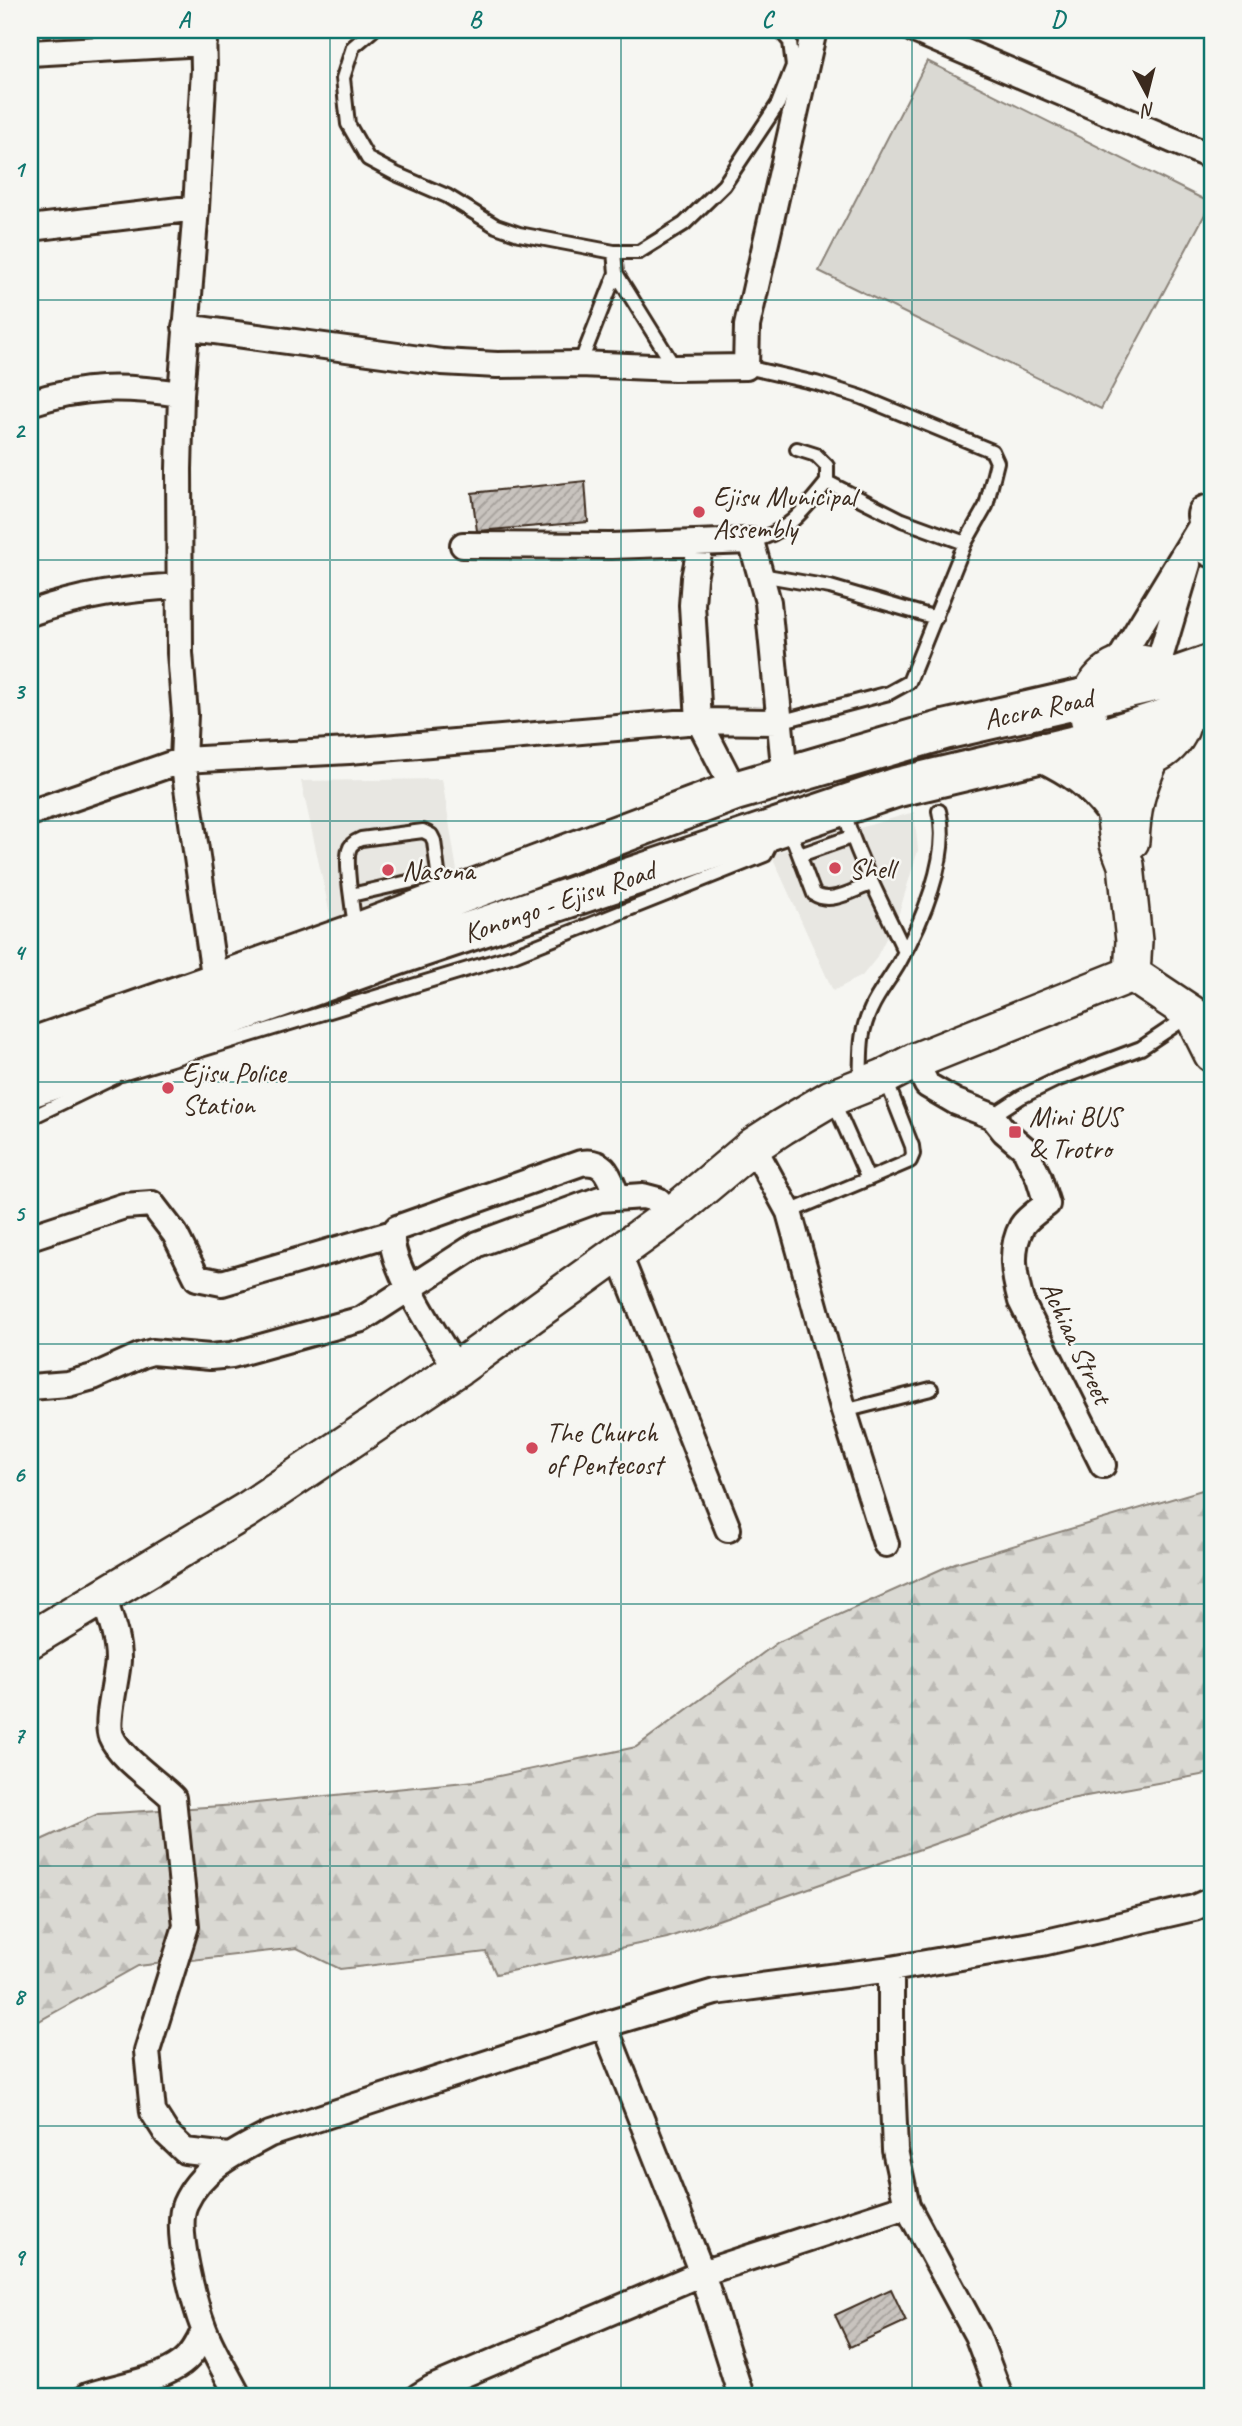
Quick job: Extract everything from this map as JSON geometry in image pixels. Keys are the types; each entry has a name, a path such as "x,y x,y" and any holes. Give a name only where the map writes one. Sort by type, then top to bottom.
{"highway":[{"name":"Accra Road","path":"864,751 981,720 1089,698 1164,673 1212,664"},
{"name":"Konongo - Ejisu Road","path":"30,1088 112,1068 396,956 786,836 847,822 898,787 1042,752 1100,743 1198,709"},
{"name":"Konongo - Ejisu Road","path":"30,1048 356,933 440,888 864,751"},
{"path":"1042,752 1087,777 1114,808"}],"main road":[{"path":"1100,743 1126,758 1139,760 1152,757 1175,740 1198,709 1164,673 1143,663 1115,667 1100,679 1089,698 1088,719 1100,743 1114,808 1118,844 1126,865 1133,942 1132,974"},
{"path":"1126,865 1131,843 1133,804 1152,757"},
{"path":"30,1640 247,1510 457,1369 672,1214 753,1146 782,1126 859,1087 1132,974 1202,1011 1212,1054"}],"street":[{"path":"185,327 442,362 497,365 580,363 675,368 746,367 747,326 814,30"},
{"path":"914,30 1212,157"},
{"path":"30,53 204,36 196,208 181,394 180,653 185,715 183,760 215,982"},
{"path":"30,228 196,208"},
{"path":"30,402 98,387 141,388 181,394"},
{"path":"1115,667 1207,524"},
{"path":"1164,673 1207,524"},
{"path":"463,545 701,544 751,541 768,602 785,776"},
{"path":"701,544 692,605 699,721 735,791"},
{"path":"30,613 94,594 180,586"},
{"path":"30,813 183,760 349,751 699,721 779,722"},
{"name":"Achiaa Street","path":"915,1062 928,1085 956,1102 992,1116 1004,1131 1025,1149 1039,1178 1046,1204 1023,1224 1015,1247 1013,1272 1021,1301 1103,1465"},
{"path":"753,1146 789,1212 844,1412 886,1544"},
{"path":"457,1369 409,1288 391,1242 397,1228 592,1161 606,1171 617,1196"},
{"path":"30,1387 68,1384 93,1377 152,1352 210,1357 256,1350 362,1318 478,1244 600,1199 643,1196 658,1200 672,1214"},
{"path":"30,1237 124,1206 152,1204 175,1234 197,1278 222,1283 393,1233"},
{"path":"618,1252 728,1529"},
{"path":"103,1596 117,1638 118,1662 109,1719 111,1736 126,1756 173,1798 186,1926 147,2052 153,2112 167,2134 185,2151 229,2156"},
{"path":"238,2396 204,2331 195,2301 181,2232 184,2205 201,2179 229,2156 271,2134 604,2025 715,1992 891,1969 1042,1943 1194,1908 1212,1900"},
{"path":"891,1969 895,2150 907,2206 977,2335 1000,2396"},
{"path":"604,2025 702,2273 741,2396"},
{"path":"419,2396 702,2273 907,2206"},
{"path":"88,2396 164,2372 183,2363 204,2331"}],"lane":[{"path":"373,30 353,47 344,78 348,124 368,159 447,195 496,226 519,234 614,253 639,252 684,224 724,185 778,104 793,66 790,42 780,30"},
{"path":"614,253 616,273 675,368"},
{"path":"580,363 616,273"},
{"path":"746,367 816,383 861,397 992,451 997,462 986,506 965,543 909,682 889,693 779,722"},
{"path":"751,541 768,537 802,514 827,482 827,466 816,455 797,449"},
{"path":"827,482 902,520 965,543"},
{"path":"761,575 830,587 936,618"},
{"path":"868,1179 859,1087 859,1044 870,1010 901,960 937,876 943,825 939,811"},
{"path":"847,822 871,884 904,950"},
{"path":"351,895 440,888 434,841 430,835 423,831 361,839 348,850 351,895 356,933"},
{"path":"786,836 814,894 821,898 829,899 871,884"},
{"path":"992,1116 1021,1097 1056,1080 1141,1048 1202,1011"},
{"path":"30,1118 112,1068"},
{"path":"789,1212 910,1161 912,1146 859,1087"},
{"path":"844,1412 931,1389"}],"shaded area":[{"path":"442,779 459,883 333,928 301,781"},
{"path":"914,812 918,850 899,913 875,960 862,976 833,991 771,854"}],"green space":[{"path":"927,61 1211,203 1101,409 819,271"},
{"path":"1212,1487 1212,1773 1054,1802 667,1938 496,1974 486,1952 340,1969 297,1948 138,1966 30,2026 30,1845 98,1814 237,1805 475,1781 636,1747 778,1642 955,1563"}],"building":[{"path":"585,481 588,522 477,531 472,493"},
{"path":"891,2289 906,2321 850,2347 835,2315"}],"place":[{"name":"Ejisu Municipal Assembly","path":"699,512"},
{"name":"Shell","path":"835,868"},
{"name":"Nasona","path":"388,870"},
{"name":"Ejisu Police Station","path":"168,1088"},
{"name":"Mini BUS & Trotro","path":"1015,1132"},
{"name":"The Church of Pentecost","path":"532,1448"}]}
